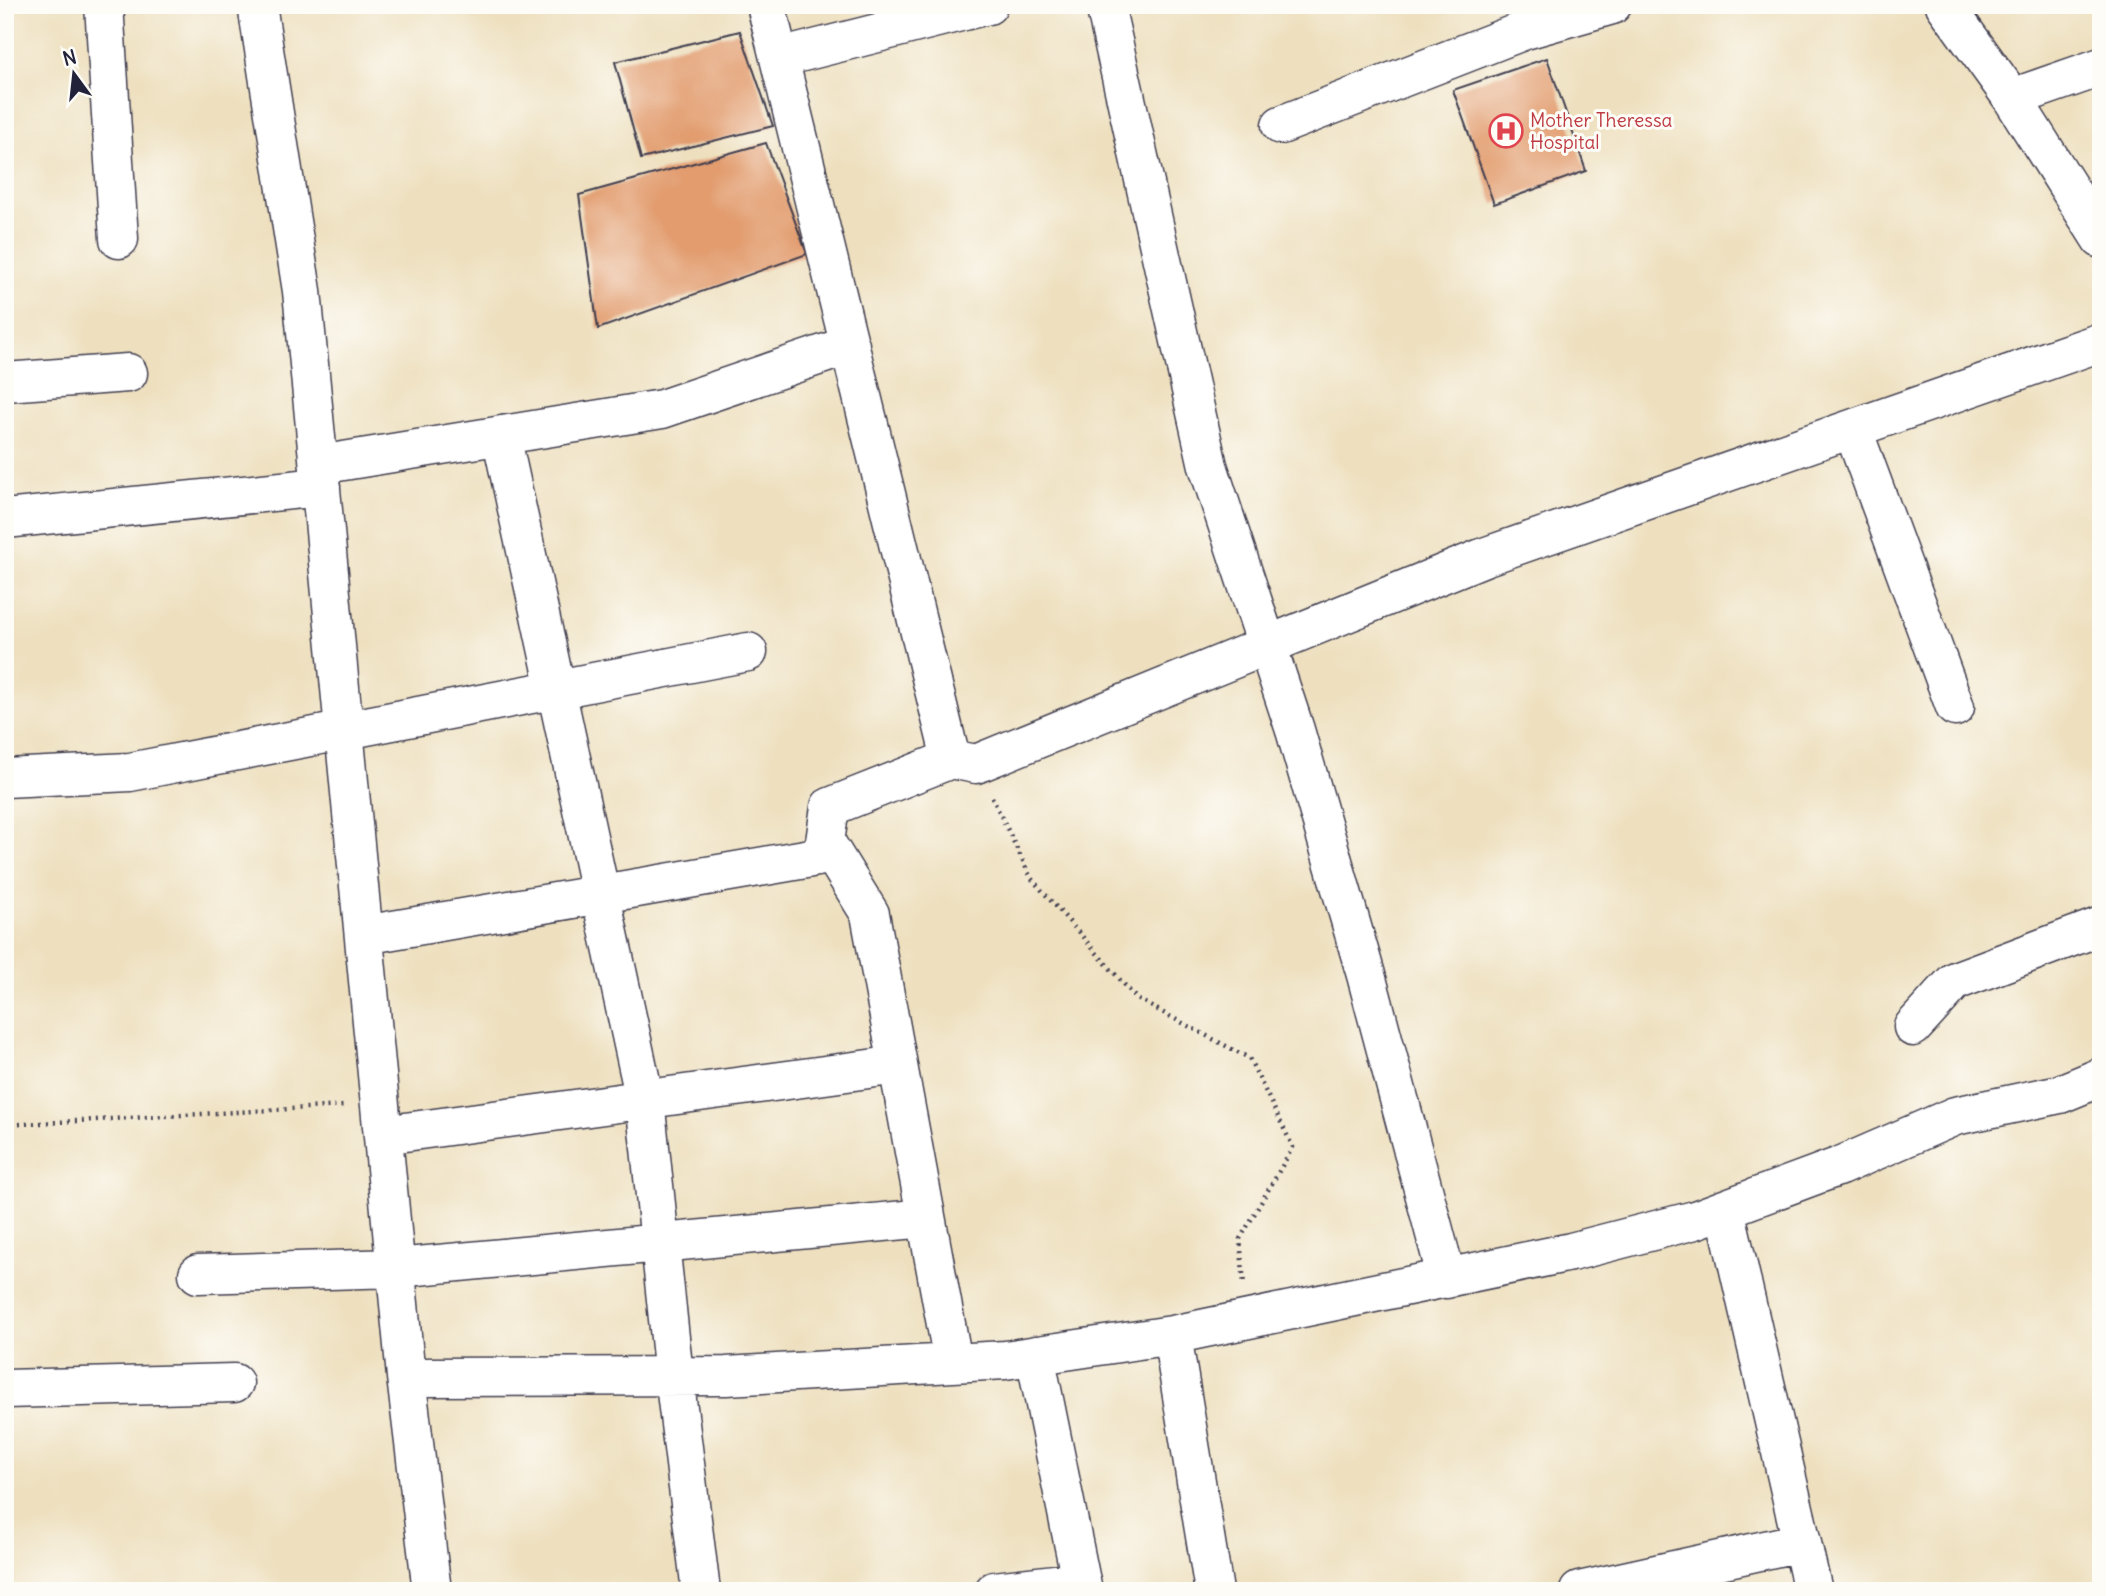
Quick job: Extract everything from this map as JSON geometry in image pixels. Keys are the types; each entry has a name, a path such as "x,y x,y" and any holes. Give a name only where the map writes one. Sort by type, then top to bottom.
{"street":[{"path":"104,5 119,239"},
{"path":"257,5 302,291 406,1377 432,1591"},
{"path":"766,5 850,345 963,761"},
{"path":"779,58 988,5"},
{"path":"1105,5 1208,466 1295,730 1362,962 1447,1279"},
{"path":"1281,125 1525,30 1612,5"},
{"path":"1945,5 2011,98 2101,239"},
{"path":"2011,98 2101,66"},
{"path":"364,935 823,856 830,807 963,761 1267,647 1485,557 2101,342"},
{"path":"5,519 320,476 500,435 662,410 850,345"},
{"path":"5,382 128,373"},
{"path":"1853,430 1955,706"},
{"path":"500,435 645,1100 674,1376 701,1591"},
{"path":"5,778 130,772 748,652"},
{"path":"825,841 870,914 953,1362"},
{"path":"1913,1027 1955,982 2101,926"},
{"path":"382,1120 645,1100 898,1065"},
{"path":"406,1377 674,1376 953,1362 1035,1355 1172,1335 1571,1252 1696,1220 1840,1166 1955,1116 2060,1094 2101,1077"},
{"path":"1725,1209 1813,1591"},
{"path":"198,1274 396,1268 926,1218"},
{"path":"1172,1335 1214,1591"},
{"path":"994,1591 1082,1586 1035,1355"},
{"path":"5,1389 234,1383"},
{"path":"1579,1591 1801,1542"}],"path":[{"path":"963,761 1031,878 1137,999 1249,1058 1293,1147 1240,1239 1247,1320"},
{"path":"5,1125 382,1120"}],"building":[{"path":"740,31 773,126 641,159 615,62"},
{"path":"1547,58 1586,171 1494,204 1453,90"},
{"path":"766,143 807,254 598,329 579,195"}],"place":[{"name":"Mother Theressa Hospital","path":"1506,131"}]}
